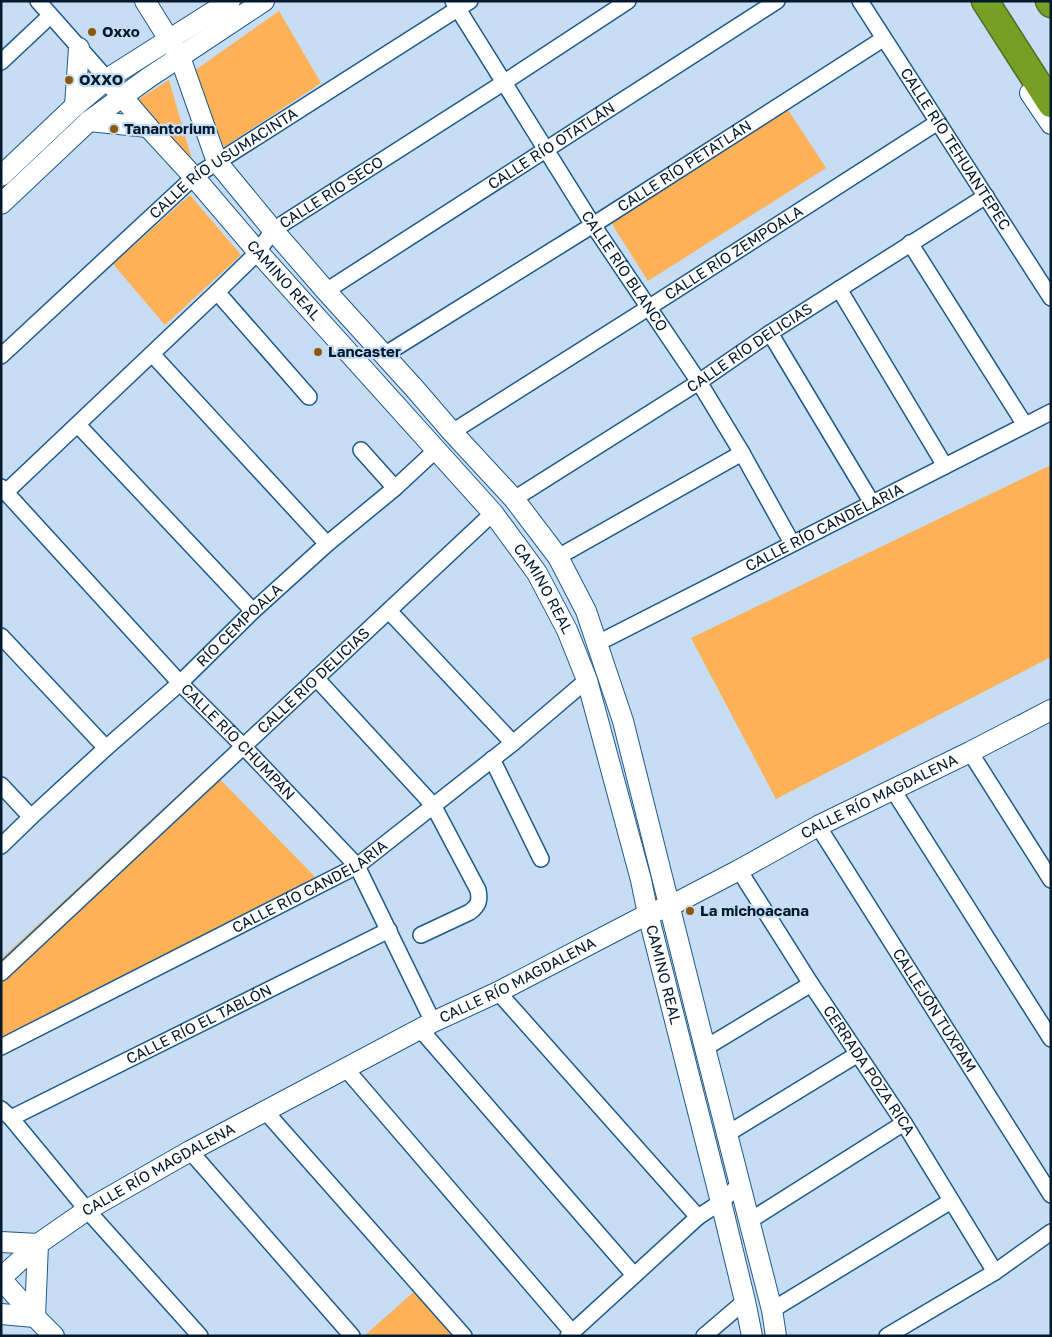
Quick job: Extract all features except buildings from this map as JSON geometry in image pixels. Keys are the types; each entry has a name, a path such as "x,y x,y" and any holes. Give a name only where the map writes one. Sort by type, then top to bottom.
{"highway":[{"path":"985,1 1051,104"}],"street":[{"name":"CAMINO REAL","path":"38,1 258,252 493,513 537,573 567,630 587,680 641,880 745,1300 752,1336"},
{"name":"CAMINO REAL","path":"145,1 175,49 217,162 273,230 370,341 514,499 558,558 586,611 623,721 772,1310 776,1336"},
{"path":"1,204 89,121 122,97 230,1"},
{"path":"1,176 75,106 107,79 175,49 264,1"},
{"name":"CALLE RÍO SECO","path":"4,490 78,425 217,292 258,252 273,230 628,1"},
{"name":"CALLE RÍO OTATLÁN","path":"326,291 777,1"},
{"name":"CALLE RÍO TEHUANTEPEC","path":"860,1 1051,298"},
{"path":"970,1 1051,124"},
{"name":"CALLE RÍO BLANCO","path":"460,4 503,83 593,225 699,382 742,452 792,543"},
{"name":"CALLE RÍO USUMACINTA","path":"1,356 194,177 460,4"},
{"path":"1,62 50,16"},
{"name":"CALLE RÍO PETATLÁN","path":"384,355 593,225 883,39"},
{"path":"75,106 79,48"},
{"path":"89,121 148,127"},
{"name":"CALLE RÍO ZEMPOALA","path":"452,432 938,122"},
{"name":"CALLE RÍO DELICIAS","path":"514,499 699,382 770,333 910,243 986,196"},
{"path":"910,243 1025,425"},
{"path":"839,289 945,466"},
{"path":"217,292 309,396"},
{"path":"770,333 872,503"},
{"path":"353,358 370,341"},
{"path":"152,354 327,544"},
{"path":"395,405 415,389"},
{"name":"CALLE RÍO CANDELARIA","path":"598,643 1051,412"},
{"path":"78,425 253,611"},
{"path":"361,450 395,488"},
{"name":"RÍO CEMPOALA","path":"1,846 31,816 180,683 253,611 436,450"},
{"path":"558,558 742,452"},
{"name":"CALLE RÍO CHUMPÁN","path":"4,490 180,683 244,747 357,866 388,930 427,1026 634,1275"},
{"name":"CALLE RÍO DELICIAS","path":"1,973 493,513"},
{"path":"389,611 513,743"},
{"path":"1,636 106,748"},
{"path":"316,678 433,805 478,890 479,903 470,912 421,935"},
{"name":"CALLE RÍO CANDELARIA","path":"1,1047 357,866 513,743 587,680"},
{"name":"CALLE RÍO MAGDALENA","path":"1,1278 38,1244 87,1210 190,1151 427,1026 498,992 648,914 670,906 818,826 1049,715"},
{"path":"600,727 623,721"},
{"path":"970,752 1051,880"},
{"path":"492,759 542,858"},
{"path":"1,784 31,816"},
{"path":"893,790 1051,1040"},
{"name":"CALLEJÓN TUXPAM","path":"818,826 1051,1195"},
{"name":"CERRADA POZA RICA","path":"739,870 811,984 904,1123 995,1272"},
{"name":"CALLE RÍO EL TABLÓN","path":"6,1113 388,930"},
{"path":"705,1048 811,984"},
{"path":"498,992 698,1218"},
{"path":"727,1134 858,1054"},
{"path":"346,1069 570,1334 698,1218 721,1202 740,1184"},
{"path":"266,1112 464,1336"},
{"path":"6,1113 87,1210 200,1336"},
{"path":"749,1221 904,1123"},
{"path":"190,1151 352,1336"},
{"path":"772,1310 951,1200"},
{"path":"887,1336 995,1272 1051,1232"},
{"path":"1,1242 38,1244 35,1317"},
{"path":"1,1278 54,1336"},
{"path":"704,1336 745,1300"},
{"path":"1,1314 35,1317"}],"shaded area":[{"path":"279,11 321,83 224,147 194,71"},
{"path":"169,80 194,167 136,101"},
{"path":"781,99 826,168 648,281 605,213"},
{"path":"190,195 241,255 165,325 113,264"},
{"path":"1051,465 1051,657 776,799 691,638"},
{"path":"208,767 318,880 1,1037 1,959"},
{"path":"417,1289 454,1331 448,1336 364,1336"}],"place":[{"name":"Oxxo","path":"92,32"},
{"name":"OXXO","path":"69,80"},
{"name":"Tanantorium","path":"114,129"},
{"name":"Lancaster","path":"318,352"},
{"name":"La michoacana","path":"690,911"}]}
